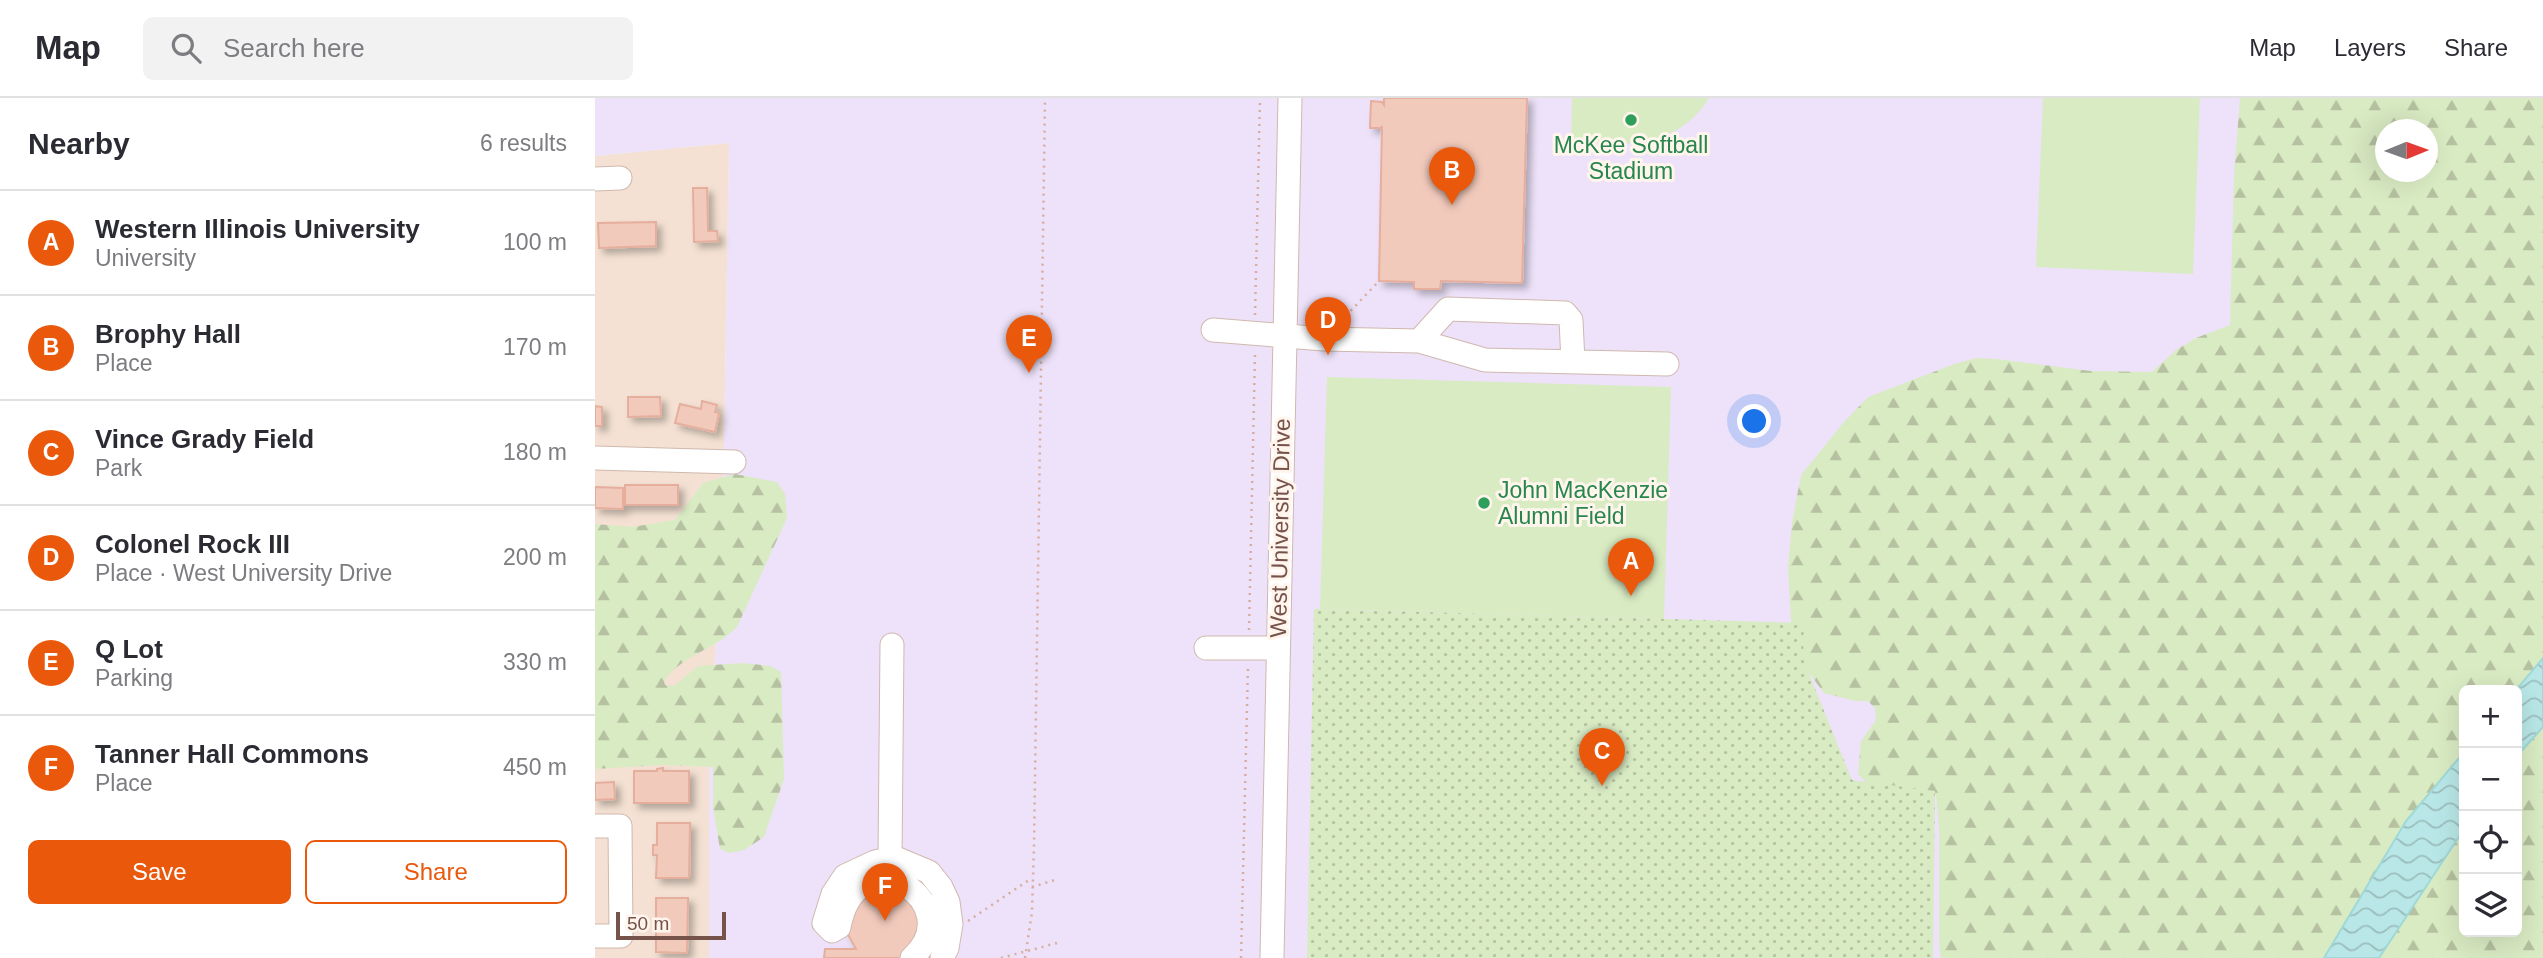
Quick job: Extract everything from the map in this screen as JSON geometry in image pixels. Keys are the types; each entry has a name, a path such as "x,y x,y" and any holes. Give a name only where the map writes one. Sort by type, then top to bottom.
{"street":[{"name":"West University Drive","path":"1272,958 1290,98"},
{"path":"595,179 620,178"},
{"path":"1419,341 1448,309 1565,313 1571,320 1573,362"},
{"path":"1213,330 1419,341 1485,360 1667,364"},
{"path":"595,458 734,461"},
{"path":"890,858 892,645"},
{"path":"1206,648 1278,648"},
{"path":"595,826 620,826 621,936 595,936"},
{"path":"912,958 926,939 926,909 917,893 901,882 883,878 857,888 839,927 832,931 824,923 838,883 863,866 890,858 929,872 941,887 948,902 951,924 947,948 942,958"}],"path":[{"path":"1025,958 1032,912 1045,98"},
{"path":"1241,958 1260,98"},
{"path":"1324,338 1378,281"},
{"path":"963,924 1032,878"},
{"path":"1032,887 1058,879"},
{"path":"1001,958 1057,943"}],"shaded area":[{"path":"595,98 2543,98 2543,701 2522,692 2522,685 2459,685 2459,796 2350,958 709,958 709,773 723,501 729,143 595,156"},
{"path":"729,143 723,501 709,773 709,958 595,958 595,156"}],"green space":[{"name":"McKee Softball Stadium","path":"1572,98 1709,98 1697,114 1666,135 1648,141 1610,144 1571,139"},
{"path":"2043,98 2200,98 2193,274 2036,267"},
{"path":"2240,98 2543,98 2543,658 2520,685 2459,685 2459,758 2406,821 2324,958 1941,958 1936,795 1916,790 1875,787 1858,774 1861,741 1876,720 1875,708 1868,701 1855,701 1824,693 1803,665 1792,637 1788,568 1792,523 1801,475 1868,397 1957,363 1977,358 2090,371 2152,372 2176,350 2196,338 2230,325 2234,176"},
{"path":"1327,377 1671,387 1664,619 1320,609"},
{"path":"735,474 777,482 785,494 787,518 737,627 680,664 664,681 665,685 674,686 698,666 743,663 770,666 781,672 784,779 764,837 744,850 730,853 720,849 713,807 713,767 662,765 595,769 595,524 632,527 675,520 703,483"},
{"path":"1314,609 1804,623 1803,659 1852,780 1935,791 1933,958 1307,958"},
{"path":"2543,727 2543,958 2379,958 2459,837 2459,937 2522,937 2522,750"}],"water":[{"path":"2543,658 2543,727 2522,750 2522,685"},
{"path":"2459,758 2459,837 2379,958 2324,958 2406,821"}],"building":[{"path":"1384,98 1527,98 1522,283 1441,281 1440,289 1414,289 1414,282 1379,281 1382,126 1370,128 1371,101 1382,102 1384,105"},
{"path":"693,188 707,188 708,231 717,231 718,241 694,242"},
{"path":"656,222 656,246 599,248 598,223"},
{"path":"628,397 660,397 661,416 628,417"},
{"path":"702,401 717,405 715,412 719,413 715,432 675,423 680,404 701,409"},
{"path":"595,406 602,407 602,426 595,426"},
{"path":"625,485 678,485 678,505 625,505"},
{"path":"595,487 623,488 623,509 595,508"},
{"path":"663,768 663,771 689,771 689,803 634,803 634,771 657,771"},
{"path":"614,782 615,799 595,800 595,783"},
{"path":"657,823 690,823 689,878 656,878 657,855 653,855 653,845 657,845"},
{"path":"896,886 924,921 902,958 824,958 825,949 856,949 846,931 857,896"},
{"path":"656,898 688,898 687,953 656,952"}],"place":[{"name":"McKee Softball Stadium","path":"1631,120"},
{"name":"Brophy Hall","path":"1452,205"},
{"name":"Colonel Rock III","path":"1328,355"},
{"name":"Q Lot","path":"1029,373"},
{"name":"John MacKenzie Alumni Field","path":"1484,503"},
{"name":"Western Illinois University","path":"1631,596"},
{"name":"Vince Grady Field","path":"1602,786"},
{"name":"Tanner Hall Commons","path":"885,921"}]}
